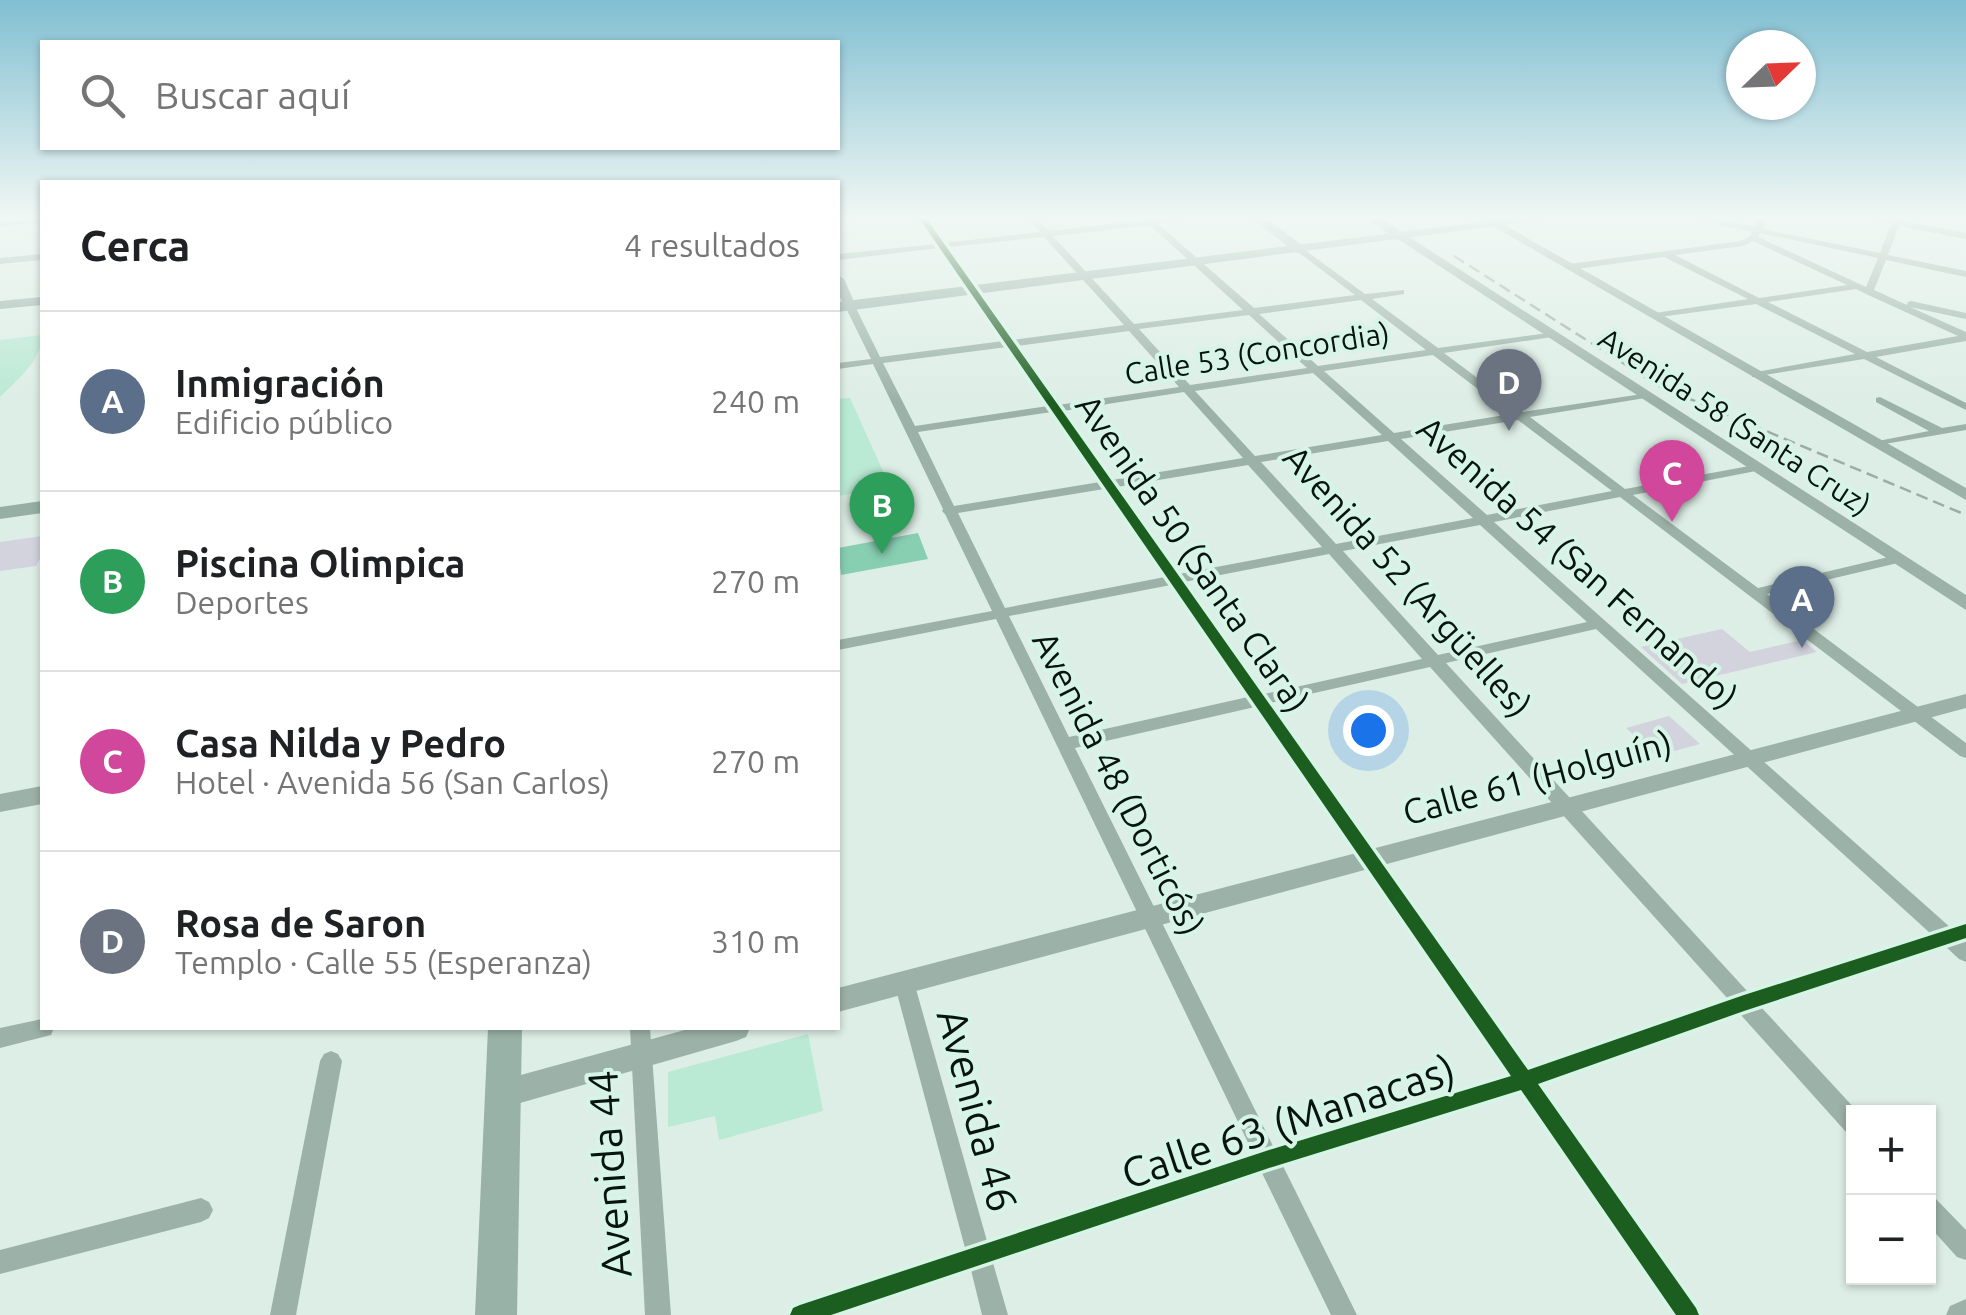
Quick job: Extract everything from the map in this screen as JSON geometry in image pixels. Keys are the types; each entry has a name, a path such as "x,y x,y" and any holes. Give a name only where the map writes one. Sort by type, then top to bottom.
{"main road":[{"path":"844,306 1066,279"},
{"path":"0,305 40,301"},
{"path":"0,513 40,507"},
{"path":"496,1315 505,1030"}],"street":[{"name":"Avenida 50 (Santa Clara)","path":"966,279 1689,1315"},
{"name":"Avenida 52 (Argüelles)","path":"1088,279 1846,1115"},
{"name":"Avenida 54 (San Fernando)","path":"1215,279 1750,760 1957,934 1966,953"},
{"path":"1340,279 1966,752"},
{"name":"Avenida 58 (Santa Cruz)","path":"1468,279 1966,604"},
{"path":"1591,279 1966,495"},
{"path":"1715,279 1966,407"},
{"path":"1842,279 1966,316"},
{"path":"1872,291 1876,279"},
{"path":"1655,316 1855,286"},
{"path":"1872,291 1966,337"},
{"path":"840,366 1402,292"},
{"name":"Avenida 48 (Dorticós)","path":"844,306 878,361 999,616 1344,1315"},
{"name":"Calle 53 (Concordia)","path":"912,430 1552,334"},
{"path":"1756,375 1966,337"},
{"path":"948,511 1645,396"},
{"path":"1880,400 1940,432"},
{"path":"1876,444 1966,427"},
{"path":"840,645 1756,467"},
{"path":"1755,593 1897,560"},
{"path":"1065,744 1599,624"},
{"name":"Calle 61 (Holguín)","path":"840,999 1966,701"},
{"path":"0,803 40,795"},
{"name":"Calle 63 (Manacas)","path":"800,1315 1269,1159 1525,1080 1957,934"},
{"name":"Avenida 46","path":"904,982 995,1315"},
{"path":"0,1038 40,1029"},
{"path":"502,1094 641,1040 720,1030"},
{"name":"Avenida 44","path":"641,1040 658,1315"},
{"path":"283,1315 331,1061"},
{"path":"0,1262 200,1210"},
{"path":"1936,1216 1966,1248"},
{"path":"1959,1315 1966,1312"}],"shaded area":[{"path":"40,335 40,347 33,361 0,397 0,340"},
{"path":"850,398 890,487 840,496 840,399"},
{"path":"918,533 928,559 841,575 840,548"},
{"path":"808,1034 823,1111 719,1140 715,1116 668,1127 668,1072"}],"building":[{"path":"40,536 40,559 36,566 0,571 0,542"},
{"path":"1722,629 1750,652 1802,640 1817,652 1682,684 1641,647"},
{"path":"1669,716 1700,744 1656,756 1626,728"}],"railway":[{"path":"1491,279 1659,386 1966,515"}],"cycle path":[{"path":"965,279 1689,1315"},
{"path":"800,1315 1269,1159 1525,1080 1966,931"}],"place":[{"name":"Rosa de Saron","path":"1509,431"},
{"name":"Casa Nilda y Pedro","path":"1672,522"},
{"name":"Piscina Olimpica","path":"882,554"},
{"name":"Inmigración","path":"1802,648"}]}
